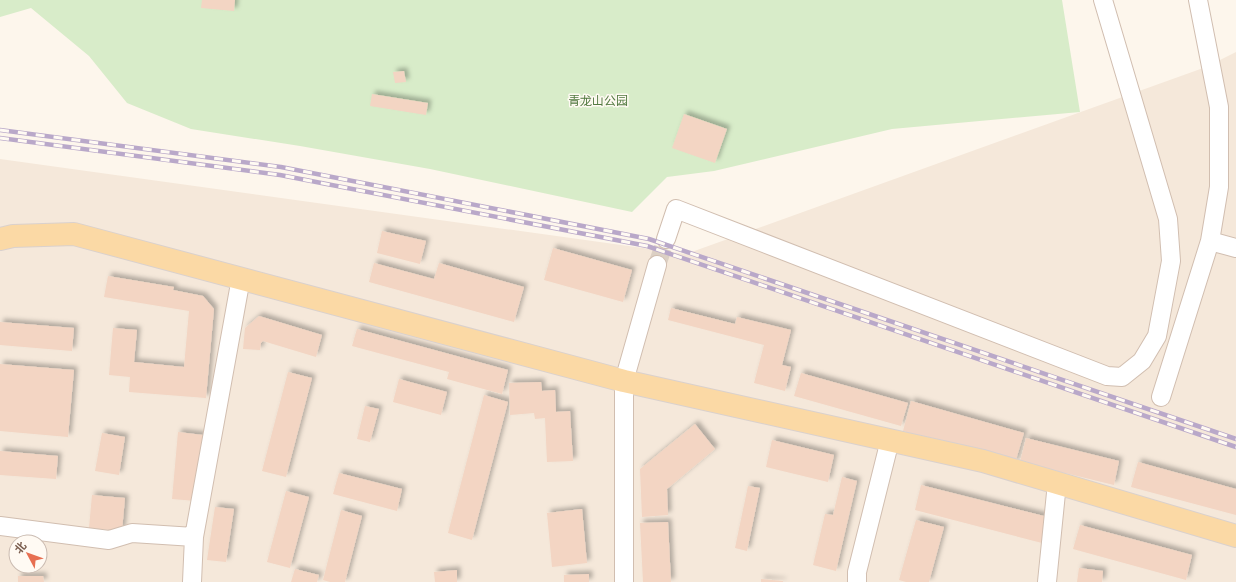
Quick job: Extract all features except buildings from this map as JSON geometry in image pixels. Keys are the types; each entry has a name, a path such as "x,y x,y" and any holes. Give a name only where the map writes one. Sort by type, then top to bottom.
{"main road":[{"path":"0,239 13,236 74,234 624,381 983,461 1236,536"}],"street":[{"path":"666,238 676,209 1107,376 1122,377 1142,360 1158,336 1171,261 1168,219 1103,0"},
{"path":"1161,396 1210,241 1219,187 1219,107 1198,0"},
{"path":"1210,241 1236,248"},
{"path":"624,582 624,381 657,265"},
{"path":"192,582 194,537 241,278"},
{"path":"857,582 857,572 890,440"},
{"path":"1047,582 1057,483"},
{"path":"0,526 109,540 132,533 194,537"}],"shaded area":[{"path":"1236,52 1236,582 0,582 0,159 686,254 1206,67"}],"green space":[{"name":"青龙山公园","path":"0,0 1062,0 1080,112 892,129 714,171 667,177 632,212 430,169 300,146 191,129 127,103 89,56 31,8 0,17"}],"tunnel":[{"path":"657,265 666,239"}],"railway":[{"path":"0,130 281,167 649,239 1236,439"},
{"path":"0,138 280,175 647,246 1236,447"}]}
